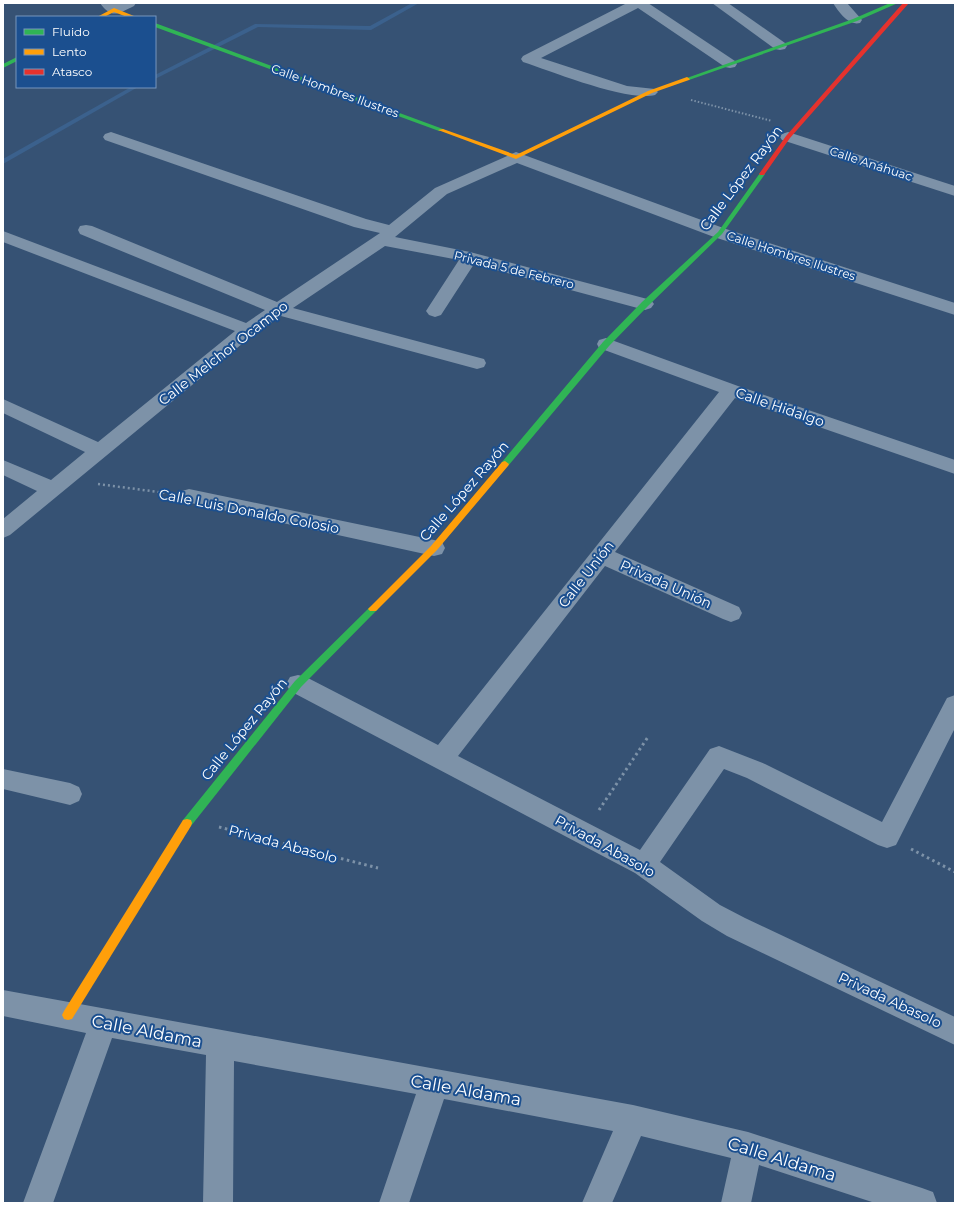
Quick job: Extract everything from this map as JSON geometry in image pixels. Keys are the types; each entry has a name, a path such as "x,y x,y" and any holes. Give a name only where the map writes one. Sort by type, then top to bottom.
{"street":[{"path":"101,16 110,7 129,3"},
{"path":"650,92 625,90 528,59 638,3 730,64"},
{"path":"719,3 780,46"},
{"path":"840,3 855,20"},
{"path":"516,157 650,92 855,20 895,3"},
{"name":"Calle López Rayón","path":"68,1015 189,820 298,684 434,548 606,344 645,304 720,233 788,137 906,3"},
{"path":"110,7 130,16"},
{"name":"Calle Hombres Ilustres","path":"156,25 720,233 955,309"},
{"path":"3,66 16,60"},
{"name":"Privada 5 de Febrero","path":"111,137 360,223 387,236 645,304"},
{"name":"Calle Anáhuac","path":"788,137 953,187"},
{"name":"Calle Melchor Ocampo","path":"3,530 248,330 387,236 441,191 516,157"},
{"path":"86,230 277,309 477,362"},
{"path":"3,236 248,330"},
{"path":"435,311 470,257"},
{"name":"Calle Hidalgo","path":"606,344 731,390 955,467"},
{"name":"Calle Unión","path":"441,759 731,390"},
{"path":"3,405 99,451"},
{"path":"3,467 58,484"},
{"name":"Calle Luis Donaldo Colosio","path":"189,496 434,548"},
{"name":"Privada Unión","path":"601,555 731,613"},
{"name":"Privada Abasolo","path":"298,684 644,865 711,913 736,927 955,1031"},
{"path":"644,865 719,756 756,771 887,837 955,705"},
{"path":"3,779 70,794"},
{"name":"Calle Aldama","path":"3,1003 220,1045 632,1120 748,1147 912,1202"},
{"path":"38,1203 104,1023"},
{"path":"218,1203 220,1045"},
{"path":"394,1203 434,1084"},
{"path":"597,1203 632,1120"},
{"path":"736,1203 748,1147"}],"path":[{"path":"688,99 775,122"},
{"name":"Calle Luis Donaldo Colosio","path":"58,484 189,496"},
{"path":"584,834 648,737"},
{"name":"Privada Abasolo","path":"189,820 378,868"},
{"path":"887,837 955,872"}],"waterway":[{"path":"156,76 257,25 371,28 416,3"},
{"path":"3,162 133,88"}],"traffic: fast":[{"path":"687,79 855,20 895,3"},
{"path":"156,25 441,130"},
{"path":"3,66 16,60"},
{"path":"505,464 606,344 645,304 720,233 762,174"},
{"path":"187,823 298,684 373,609"}],"traffic: slow":[{"path":"102,16 114,10 129,16"},
{"path":"441,130 516,157 650,92 687,79"},
{"path":"373,609 434,548 505,464"},
{"path":"68,1015 187,823"}],"traffic: jam":[{"path":"762,174 788,137 906,3"}]}
